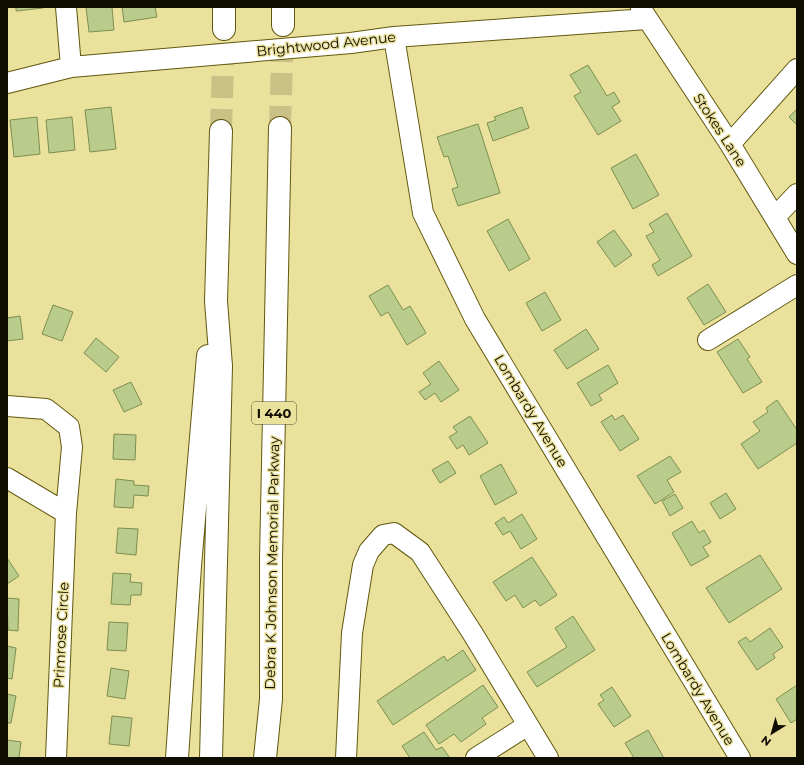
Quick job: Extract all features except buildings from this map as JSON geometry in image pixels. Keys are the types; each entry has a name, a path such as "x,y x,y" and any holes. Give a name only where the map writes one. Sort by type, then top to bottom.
{"highway":[{"path":"224,7 224,29"},
{"name":"Debra K Johnson Memorial Parkway","path":"265,758 271,699 272,551 280,128"},
{"path":"211,758 221,366 216,301 221,131"},
{"path":"177,758 206,367 216,301"},
{"path":"271,699 273,758"}],"street":[{"path":"66,7 71,67"},
{"name":"Brightwood Avenue","path":"7,83 71,67 351,43 394,37 644,13"},
{"name":"Stokes Lane","path":"644,13 730,144 797,254"},
{"name":"Lombardy Avenue","path":"394,37 423,213 474,319 740,758"},
{"path":"730,144 797,69"},
{"path":"775,218 797,194"},
{"path":"708,340 797,285"},
{"name":"Primrose Circle","path":"7,406 46,409 69,427 72,447 66,512 56,758"},
{"path":"7,478 66,512"},
{"path":"346,758 352,633 363,565 368,551 383,536 394,533 420,552 548,758"},
{"path":"476,758 528,724"}],"tunnel":[{"path":"280,128 283,25"},
{"path":"221,131 224,29"}]}
